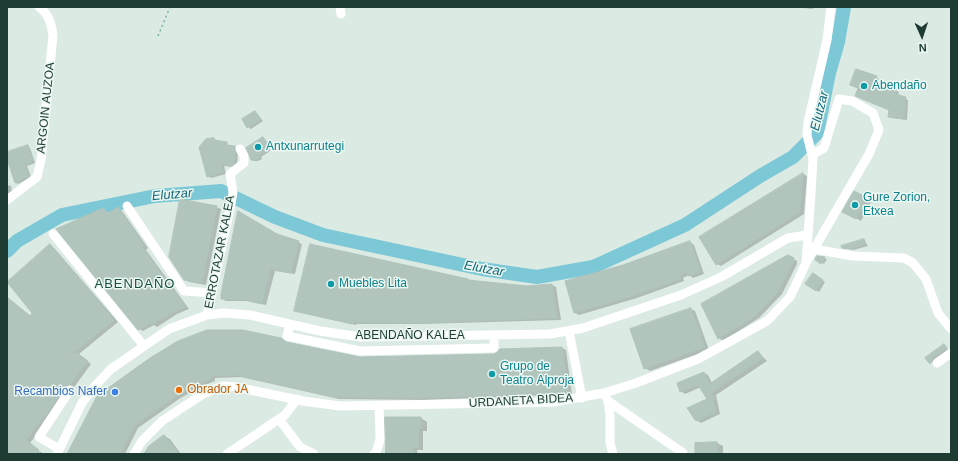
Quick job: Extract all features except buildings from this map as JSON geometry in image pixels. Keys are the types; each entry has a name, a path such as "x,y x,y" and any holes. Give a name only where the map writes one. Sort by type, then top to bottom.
{"street":[{"name":"ARGOIN AUZOA","path":"7,200 37,177 40,160 54,35 46,12 39,7"},
{"name":"URDANETA BIDEA","path":"134,454 144,438 162,421 215,388 236,387 340,406 539,402 606,397 636,383 698,359 767,321 790,297 806,263 811,153 807,136 808,122 827,40 831,7"},
{"path":"806,263 869,154 879,130 873,113 852,101 839,99 824,148 819,152 811,153"},
{"name":"ERROTAZAR KALEA","path":"207,315 233,192 230,174 244,163 244,156 240,149"},
{"path":"127,206 184,292 195,291 212,293"},
{"path":"53,234 144,346"},
{"name":"ABENDAÑO KALEA","path":"58,451 82,403 93,388 111,370 169,329 207,315 224,313 250,315 361,337 550,334 569,331 623,315 680,294 721,277 788,238 807,235"},
{"path":"814,249 852,256 904,258 913,263 926,279 938,313 951,329"},
{"path":"290,324 287,336 360,351 494,348 494,335"},
{"path":"569,331 582,398"},
{"path":"937,363 951,353"},
{"path":"58,451 39,436 70,390"},
{"path":"606,397 683,453"},
{"path":"606,397 610,415 610,443 613,454"},
{"path":"226,454 280,419 285,415 296,399"},
{"path":"374,454 376,453 380,440 379,406"},
{"path":"280,419 300,448 314,454"}],"path":[{"path":"158,36 170,7"}],"waterway":[{"name":"Elutzar","path":"7,251 17,241 62,215 155,196 221,191 275,217 323,235 482,269 537,277 593,267 685,225 760,176 793,157 817,133 829,73 838,42 844,7"}],"place":[{"name":"Abendaño","path":"864,86"},
{"name":"Antxunarrutegi","path":"258,147"},
{"name":"Gure Zorion, Etxea","path":"855,205"},
{"name":"Muebles Lita","path":"331,284"},
{"name":"Grupo de Teatro Alproja","path":"492,374"},
{"name":"Obrador JA","path":"179,390"},
{"name":"Recambios Nafer","path":"115,392"}],"district":[{"name":"ABENDAÑO","path":"135,284"}]}
